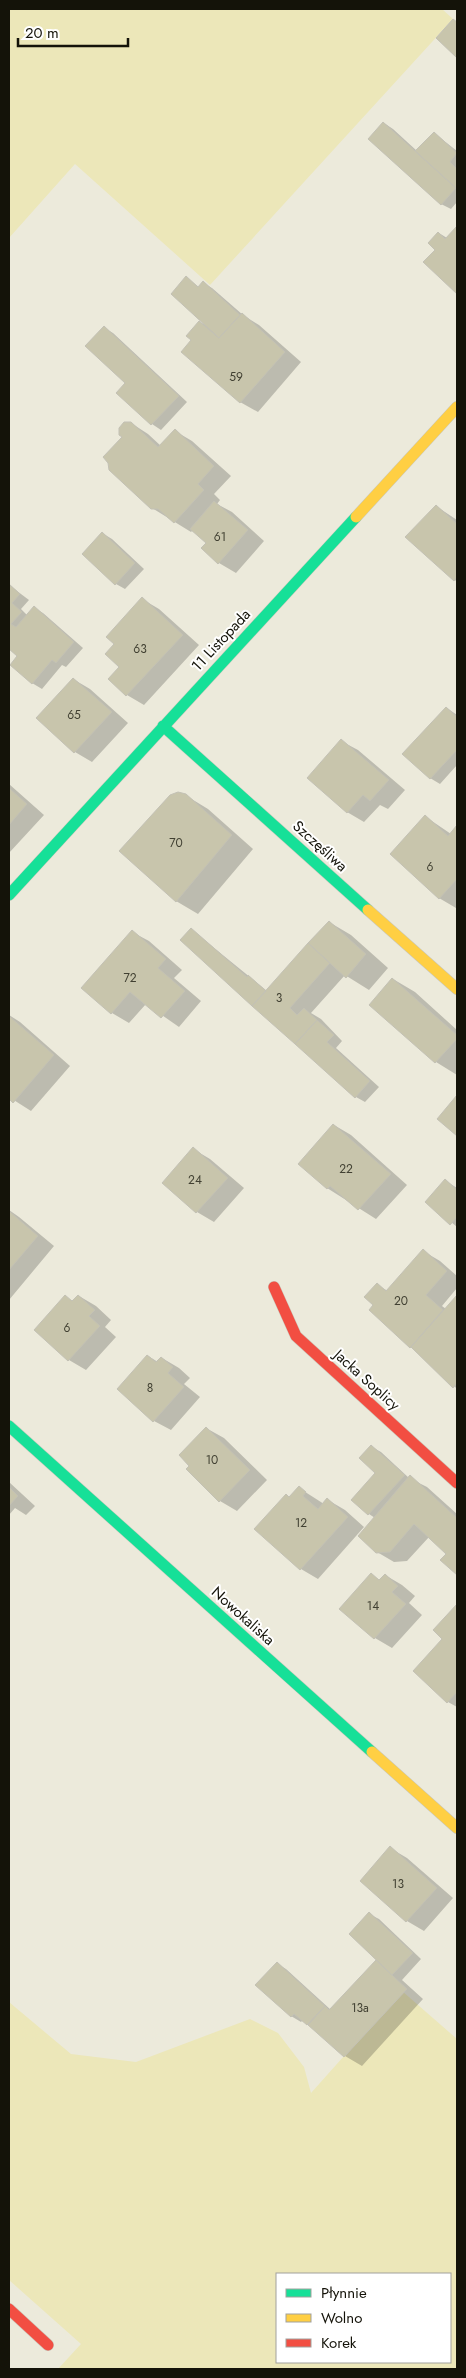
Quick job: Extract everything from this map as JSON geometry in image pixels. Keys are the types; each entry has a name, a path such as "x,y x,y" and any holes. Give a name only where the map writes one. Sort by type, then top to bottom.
{"street":[{"name":"11 Listopada","path":"9,895 457,407"},
{"name":"Szczęśliwa","path":"163,726 457,989"},
{"name":"Jacka Soplicy","path":"274,1286 296,1336 457,1483"},
{"name":"Nowokaliska","path":"9,1426 457,1828"},
{"path":"9,2310 48,2345"}],"shaded area":[{"path":"9,9 442,9 453,19 210,285 75,164 9,238"},
{"path":"402,1991 457,2039 457,2369 58,2369 81,2344 9,2280 9,2002 71,2054 136,2062 250,2019 278,2033 304,2067 311,2093"}],"building":[{"path":"453,19 457,22 457,58 436,38"},
{"path":"383,122 456,188 441,205 368,139"},
{"path":"434,132 457,153 450,162 457,169 457,189 415,151"},
{"path":"457,226 457,294 423,262 435,250 428,243 438,232 445,239"},
{"path":"186,276 198,287 203,281 240,315 219,338 171,294"},
{"path":"242,313 285,352 240,403 181,352 191,340 186,336 199,321 219,338"},
{"path":"104,326 179,396 151,425 116,393 125,383 85,346"},
{"path":"124,422 131,422 158,447 175,429 214,466 198,484 204,490 174,523 158,509 151,509 109,470 108,463 103,457 122,437 119,435 119,428"},
{"path":"214,501 248,530 218,564 201,548 206,543 190,529"},
{"path":"436,505 457,524 457,577 454,581 405,537"},
{"path":"102,532 135,563 115,585 82,554"},
{"path":"9,584 20,594 12,603 22,612 11,624 16,627 34,606 74,642 56,663 52,660 32,684 10,665 17,656 9,649"},
{"path":"142,597 183,635 126,696 108,679 119,667 105,654 114,644 106,637"},
{"path":"73,678 112,712 74,753 36,718"},
{"path":"446,707 457,717 457,750 430,779 402,754"},
{"path":"341,739 389,780 370,801 363,795 347,813 307,778"},
{"path":"9,788 27,804 9,825"},
{"path":"178,792 186,794 232,835 176,902 119,851 170,795"},
{"path":"425,815 448,836 457,825 457,879 439,899 390,854"},
{"path":"329,921 366,954 346,978 308,943"},
{"path":"191,928 247,977 248,975 266,991 252,1006 180,940"},
{"path":"132,930 166,959 158,968 185,991 161,1018 130,992 111,1014 81,988"},
{"path":"308,943 330,963 290,1008 297,1015 304,1008 317,1020 295,1044 252,1006"},
{"path":"392,978 457,1035 457,1039 435,1063 369,1005"},
{"path":"9,1016 54,1055 13,1103 9,1099"},
{"path":"317,1020 334,1035 327,1042 370,1081 355,1098 295,1044"},
{"path":"457,1095 457,1136 437,1119"},
{"path":"333,1124 391,1174 358,1210 330,1186 327,1189 298,1164"},
{"path":"193,1147 228,1178 196,1213 162,1183"},
{"path":"445,1179 457,1190 457,1217 450,1225 425,1202"},
{"path":"9,1211 38,1236 9,1270"},
{"path":"423,1249 447,1271 426,1295 443,1310 410,1348 369,1310 373,1305 364,1297 377,1283 386,1291"},
{"path":"65,1295 72,1301 78,1295 95,1310 89,1316 100,1326 68,1361 34,1330"},
{"path":"457,1295 457,1383 453,1388 411,1347"},
{"path":"147,1355 156,1362 161,1357 173,1367 168,1373 184,1387 153,1422 117,1389"},
{"path":"206,1427 250,1470 219,1502 186,1469 189,1466 179,1455"},
{"path":"371,1445 405,1475 368,1515 351,1500 375,1473 359,1458"},
{"path":"410,1475 457,1518 457,1575 440,1560 446,1554 414,1524 390,1552 376,1553 358,1536"},
{"path":"299,1486 306,1492 303,1496 318,1509 327,1498 348,1517 300,1570 254,1529 286,1494 289,1497"},
{"path":"9,1487 18,1496 9,1506"},
{"path":"371,1573 379,1580 385,1574 398,1586 392,1592 406,1604 374,1639 339,1609"},
{"path":"457,1604 457,1692 447,1703 413,1671 442,1639 433,1630"},
{"path":"390,1846 437,1888 406,1922 360,1881"},
{"path":"369,1912 413,1953 392,1975 349,1934"},
{"path":"376,1960 407,1989 344,2057 308,2025 325,2006 329,2010"},
{"path":"277,1962 325,2006 307,2025 294,2014 291,2017 255,1985"}],"traffic: fast":[{"path":"9,895 356,517"},
{"path":"163,726 368,910"},
{"path":"9,1426 372,1752"}],"traffic: slow":[{"path":"356,517 457,407"},
{"path":"368,910 457,989"},
{"path":"372,1752 457,1828"}],"traffic: jam":[{"path":"274,1287 296,1336 457,1483"},
{"path":"9,2309 48,2345"}]}
